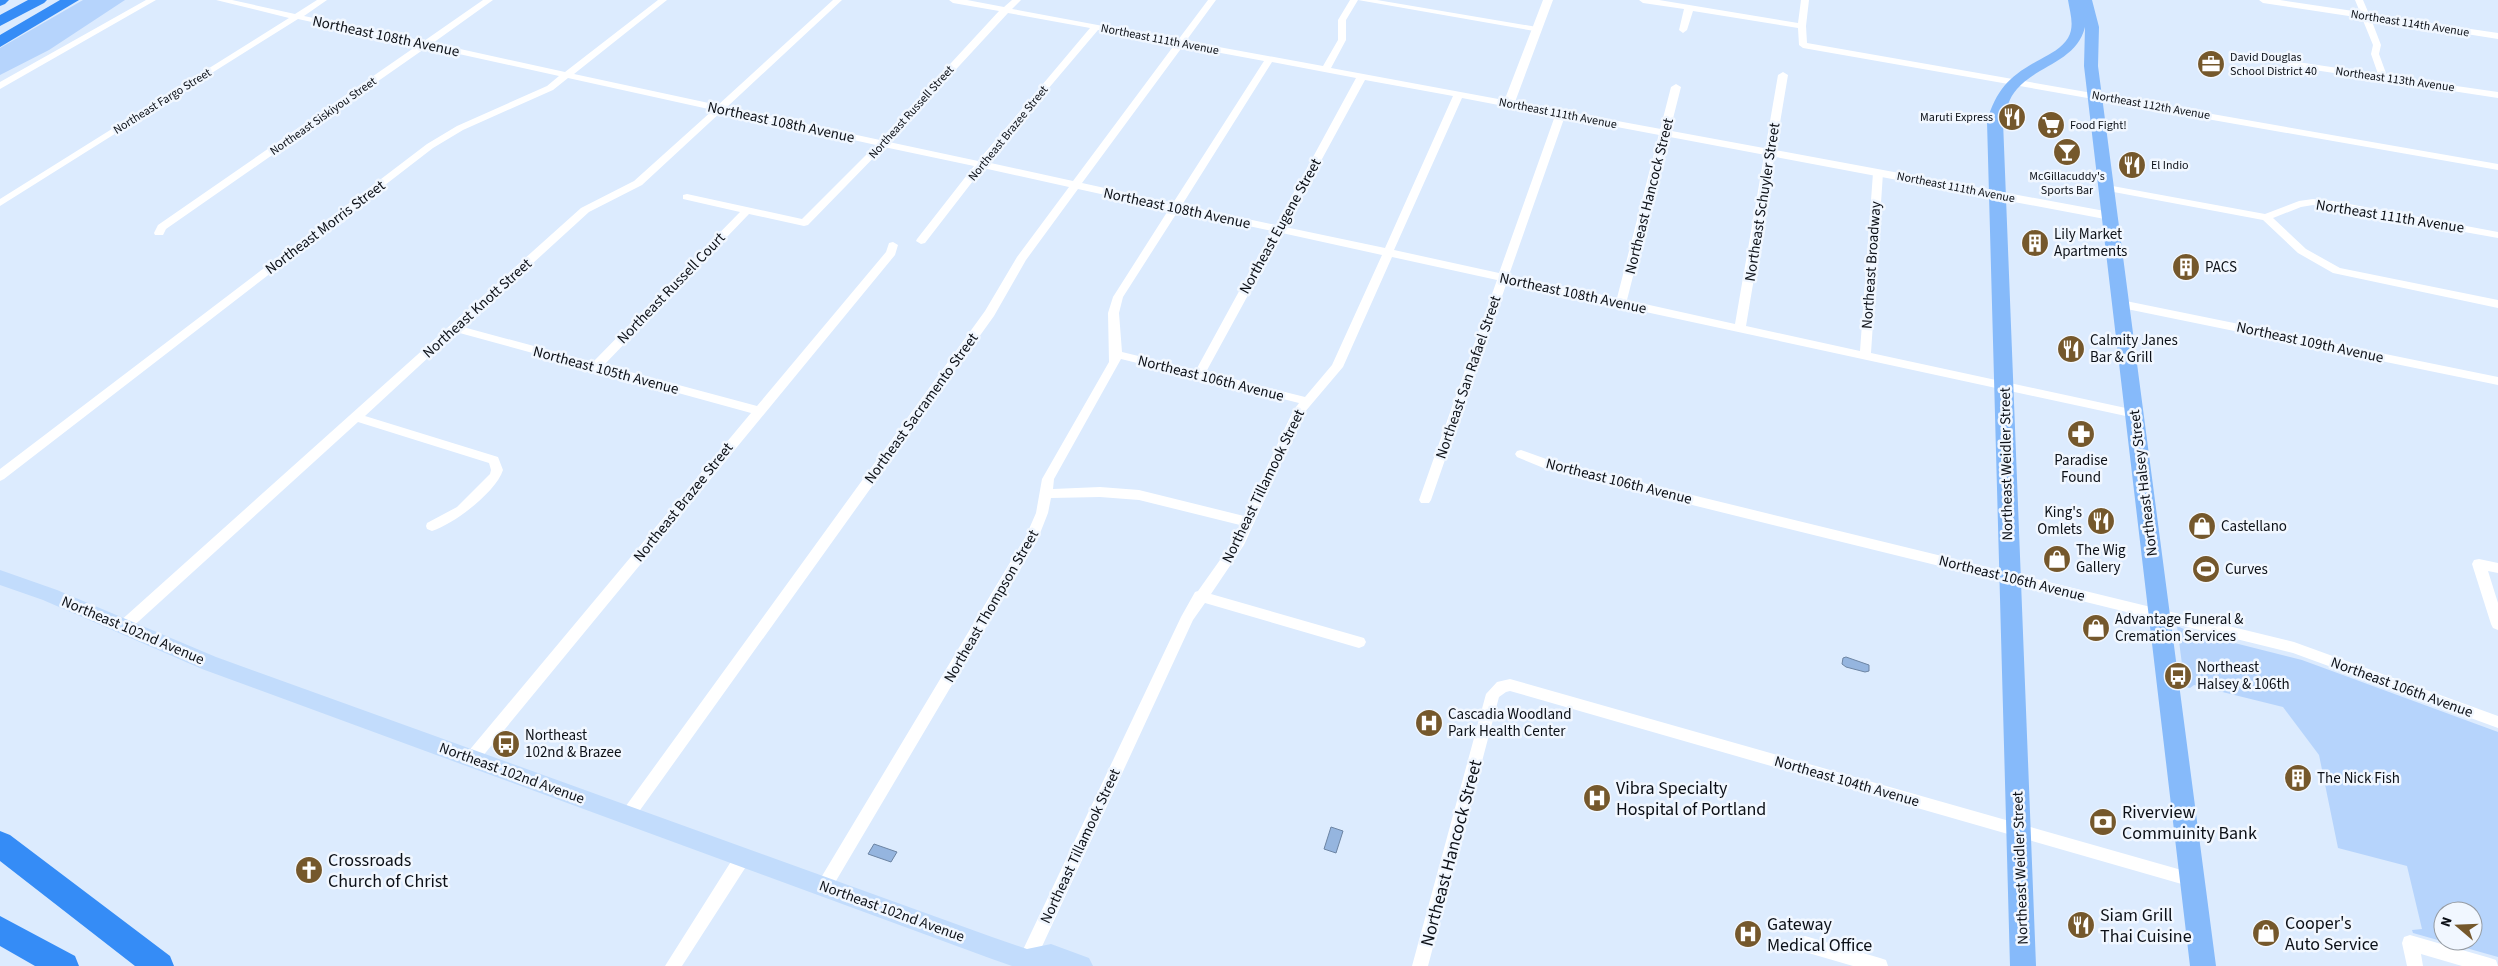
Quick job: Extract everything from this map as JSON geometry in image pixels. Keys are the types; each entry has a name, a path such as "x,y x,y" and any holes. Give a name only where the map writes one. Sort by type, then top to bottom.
{"highway":[{"path":"0,21 38,0"},
{"path":"0,32 61,0"},
{"path":"0,42 72,0"},
{"path":"0,844 159,966"},
{"path":"0,930 64,966"}],"main road":[{"name":"Northeast Weidler Street","path":"2023,966 2008,577 1996,111 2000,100 2013,81 2069,47 2076,35 2079,23 2075,0"},
{"name":"Northeast Halsey Street","path":"2086,0 2092,28 2091,66 2202,966"},
{"name":"Northeast 102nd Avenue","path":"0,577 50,595 209,663 824,886 1029,963"},
{"path":"1029,963 1051,955 1081,966"}],"street":[{"path":"0,86 152,0"},
{"name":"Northeast 108th Avenue","path":"220,0 2135,414"},
{"name":"Northeast Fargo Street","path":"0,203 324,0"},
{"name":"Northeast Siskiyou Street","path":"159,233 162,227 489,0"},
{"name":"Northeast Morris Street","path":"0,476 439,139 543,92 568,76 663,0"},
{"name":"Northeast Knott Street","path":"123,627 585,210 638,183 838,0"},
{"name":"Northeast 111th Avenue","path":"953,0 2110,216"},
{"name":"Northeast Russell Street","path":"747,210 804,223 882,144 1017,0"},
{"name":"Northeast Sacramento Street","path":"628,815 984,320 1021,259 1212,0"},
{"path":"1326,69 1342,40 1344,35 1342,20 1354,0"},
{"path":"1362,0 1537,30"},
{"path":"1509,104 1548,0"},
{"path":"1643,0 1802,26 1805,0"},
{"name":"Northeast 114th Avenue","path":"2263,0 2498,36"},
{"path":"2359,0 2377,45 2374,54 2383,76"},
{"path":"1683,30 1689,8"},
{"name":"Northeast 112th Avenue","path":"1802,26 1803,45 2498,167"},
{"name":"Northeast Brazee Street","path":"921,241 976,172 979,165 1096,27"},
{"name":"Northeast Thompson Street","path":"824,886 1032,537 1042,513 1044,494 1053,469 1112,369 1118,345 1112,320 1114,304 1270,59"},
{"name":"Northeast 113th Avenue","path":"2292,64 2383,76 2498,95"},
{"name":"Northeast Schuyler Street","path":"1740,330 1783,74"},
{"name":"Northeast Eugene Street","path":"1199,375 1362,76"},
{"name":"Northeast Hancock Street","path":"1621,304 1676,87"},
{"name":"Northeast Tillamook Street","path":"1029,963 1188,617 1200,596 1229,559 1248,522 1293,420 1306,401 1337,367 1459,94"},
{"name":"Northeast San Rafael Street","path":"1425,500 1561,113"},
{"name":"Northeast Broadway","path":"1865,357 1878,173"},
{"path":"2107,188 2266,217 2302,251 2338,271 2498,304"},
{"path":"687,196 747,210"},
{"name":"Northeast 111th Avenue","path":"2266,217 2299,204 2313,202 2498,235"},
{"name":"Northeast Russell Court","path":"595,367 747,210"},
{"name":"Northeast Brazee Street","path":"472,758 891,253 893,245"},
{"name":"Northeast 109th Avenue","path":"2121,304 2498,381"},
{"name":"Northeast 105th Avenue","path":"454,328 758,411"},
{"name":"Northeast 106th Avenue","path":"1116,354 1306,401"},
{"path":"355,417 488,458 497,465 495,476 462,510 432,526"},
{"name":"Northeast 106th Avenue","path":"1521,454 1546,464 1632,486 2294,648 2498,722"},
{"path":"1044,494 1100,492 1139,495 1248,522"},
{"path":"2498,568 2478,564 2498,624"},
{"path":"1200,596 1359,642"},
{"name":"Northeast Hancock Street","path":"1420,966 1494,694 1502,686"},
{"name":"Northeast 104th Avenue","path":"1502,686 1520,686 2192,880"},
{"path":"673,966 743,857"},
{"path":"2415,966 2410,943 2490,966"},
{"path":"1805,944 1880,966"}],"shaded area":[{"path":"83,0 125,0 49,50 0,75 0,48"},
{"path":"2177,626 2191,632 2302,660 2498,732 2498,957 2477,951 2483,951 2483,901 2433,901 2433,939 2413,933 2412,930 2422,929 2407,866 2338,848 2319,755 2283,707 2194,685 2190,688 2185,687"},
{"path":"1846,657 1869,665 1869,671 1865,672 1846,667 1842,664 1843,658"},
{"path":"1331,827 1343,831 1336,853 1324,849"},
{"path":"874,844 897,852 891,862 868,854"}],"place":[{"name":"David Douglas School District 40","path":"2211,64"},
{"name":"Maruti Express","path":"2012,117"},
{"name":"Food Fight!","path":"2051,125"},
{"name":"McGillacuddy's Sports Bar","path":"2067,152"},
{"name":"El Indio","path":"2132,165"},
{"name":"Lily Market Apartments","path":"2035,243"},
{"name":"PACS","path":"2186,267"},
{"name":"Calmity Janes Bar & Grill","path":"2071,349"},
{"name":"Paradise Found","path":"2081,434"},
{"name":"King's Omlets","path":"2101,521"},
{"name":"Castellano","path":"2202,526"},
{"name":"The Wig Gallery","path":"2057,559"},
{"name":"Curves","path":"2206,569"},
{"name":"Advantage Funeral & Cremation Services","path":"2096,628"},
{"name":"Northeast Halsey & 106th","path":"2178,676"},
{"name":"Cascadia Woodland Park Health Center","path":"1429,723"},
{"name":"Northeast 102nd & Brazee","path":"506,744"},
{"name":"The Nick Fish","path":"2298,778"},
{"name":"Vibra Specialty Hospital of Portland","path":"1597,798"},
{"name":"Riverview Commuinity Bank","path":"2103,822"},
{"name":"Crossroads Church of Christ","path":"309,870"},
{"name":"Siam Grill Thai Cuisine","path":"2081,925"},
{"name":"Cooper's Auto Service","path":"2266,933"},
{"name":"Gateway Medical Office","path":"1748,934"}]}
